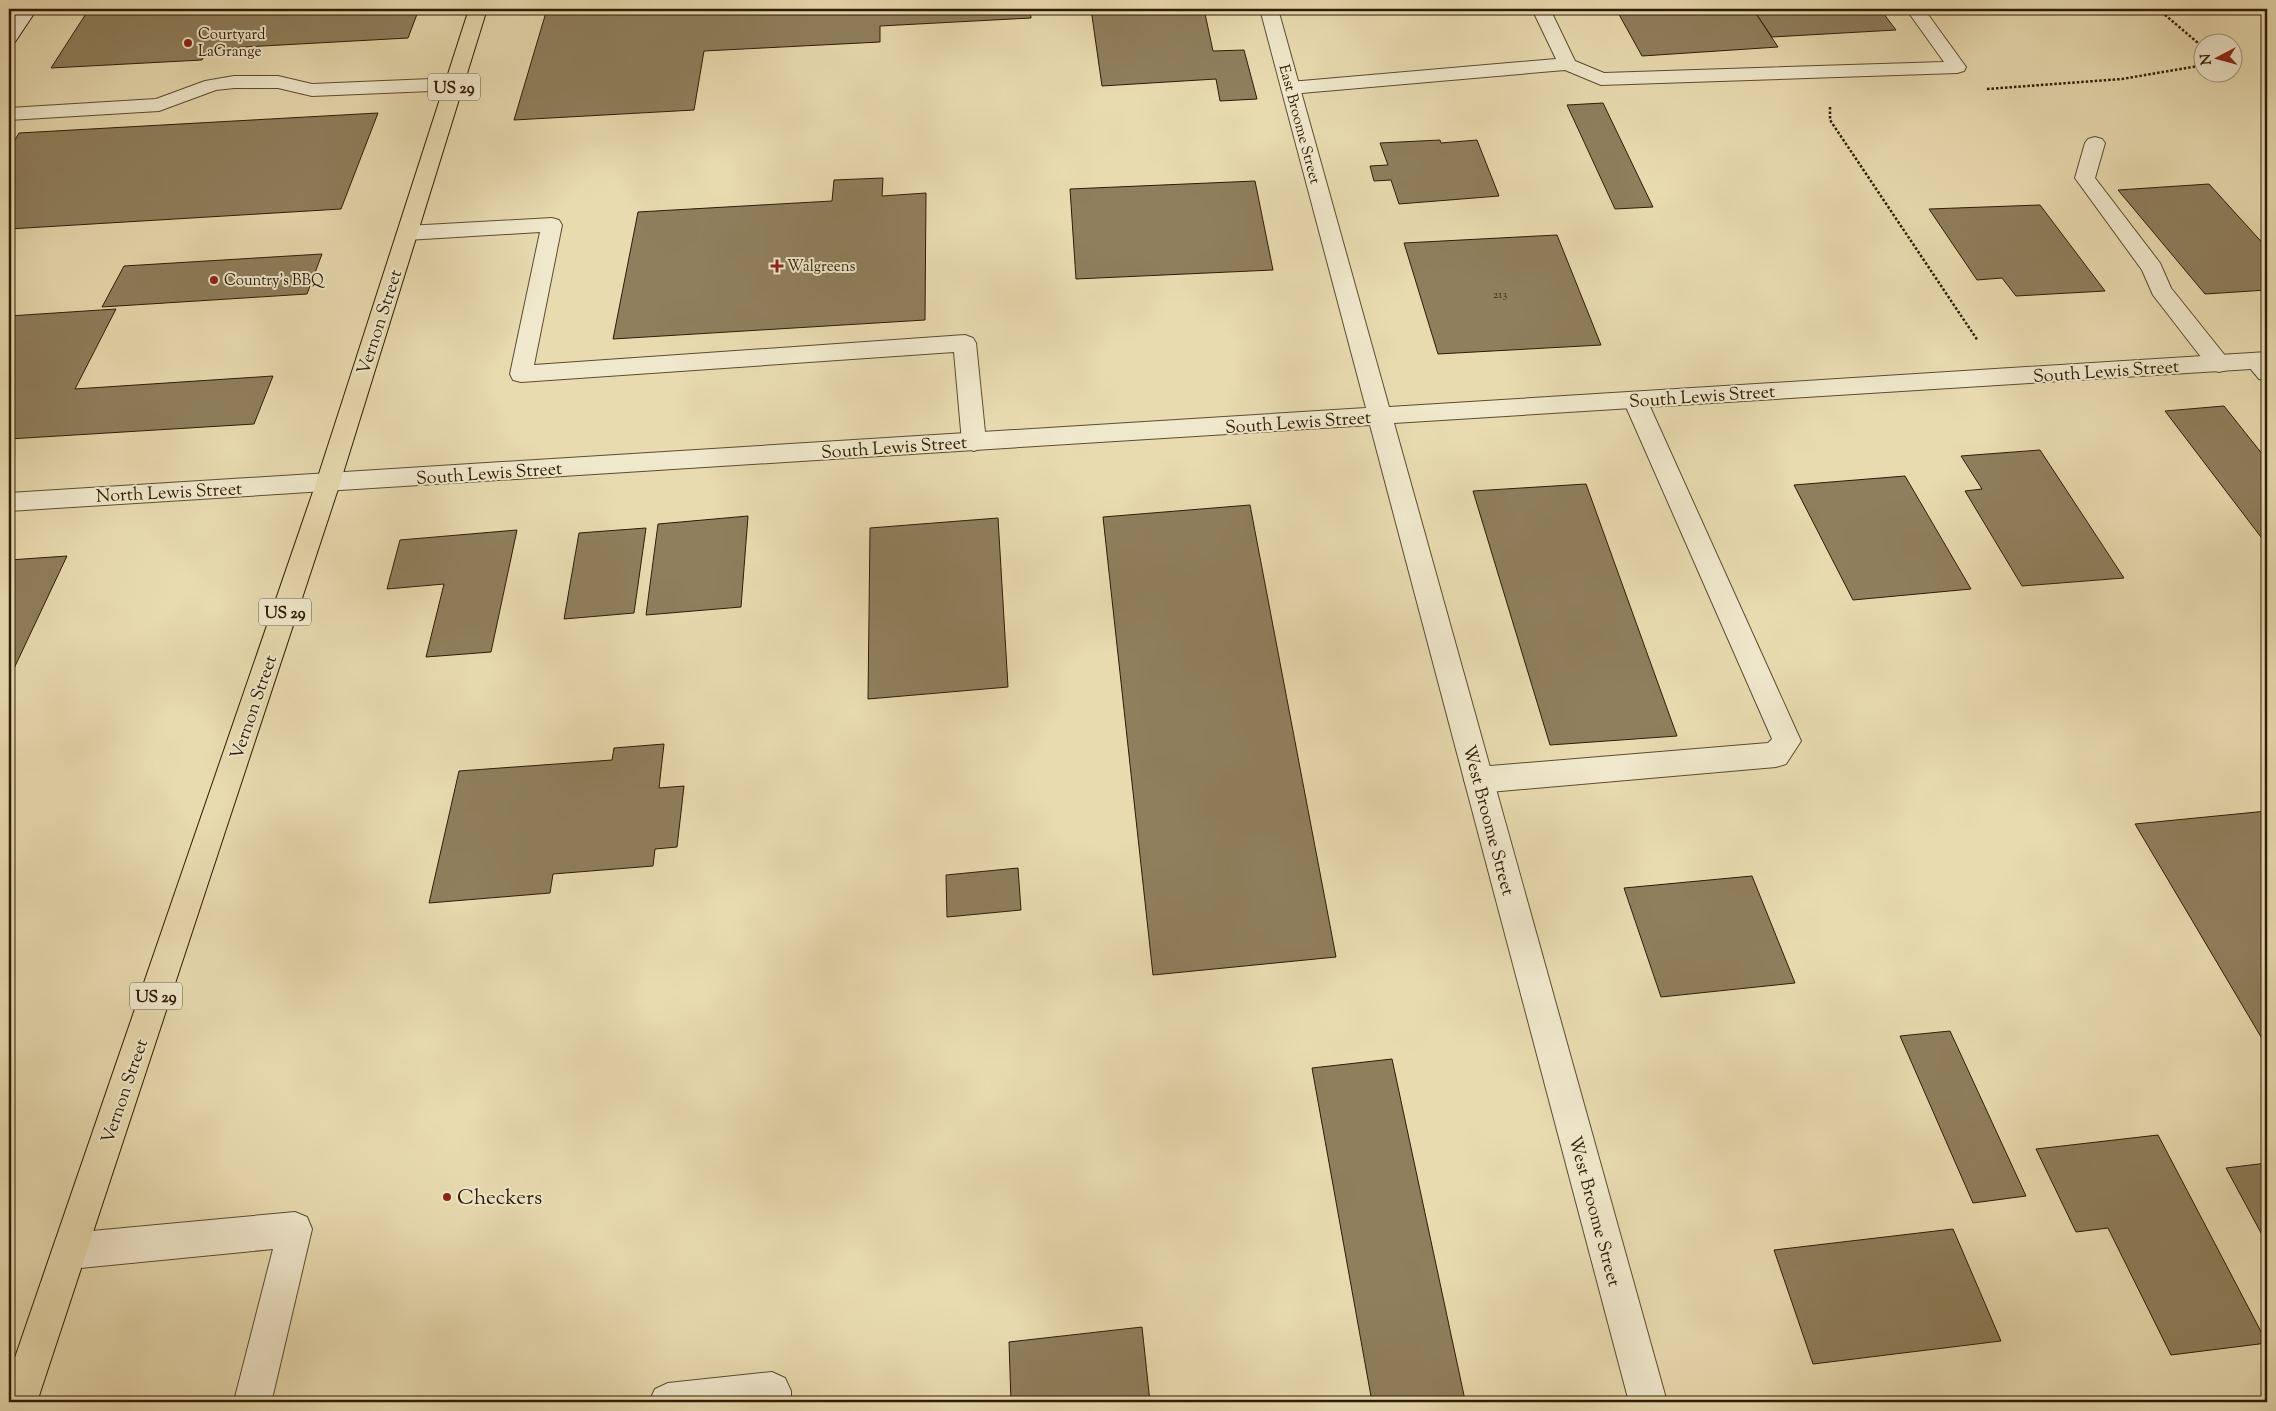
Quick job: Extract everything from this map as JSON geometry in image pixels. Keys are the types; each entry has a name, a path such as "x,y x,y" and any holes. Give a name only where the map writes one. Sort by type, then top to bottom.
{"main road":[{"name":"Vernon Street","path":"18,1402 328,483 478,9"}],"street":[{"path":"9,38 28,9"},
{"name":"East Broome Street","path":"1269,9 1331,238"},
{"path":"1541,9 1567,64"},
{"path":"1290,88 1567,64 1600,79 1957,67 1915,9"},
{"path":"9,114 159,105 212,85 234,82 278,82 312,90 455,84"},
{"path":"2095,143 2085,178 2152,268 2161,290 2219,364"},
{"path":"407,233 552,225 521,374 965,343 974,442"},
{"name":"West Broome Street","path":"1331,238 1648,1402"},
{"name":"South Lewis Street","path":"328,483 2219,364 2263,365"},
{"path":"1478,780 1776,755 1787,741 1635,400"},
{"name":"North Lewis Street","path":"9,502 328,483"},
{"path":"70,1251 295,1229 249,1402"},
{"path":"668,1402 772,1391 772,1402"}],"path":[{"path":"2158,9 2194,40"}],"building":[{"name":"Courtyard LaGrange","path":"89,9 419,9 408,38 208,49 202,60 51,68"},
{"path":"547,9 1030,9 1031,18 880,26 880,42 704,51 694,110 514,120"},
{"path":"1091,9 1204,9 1213,51 1244,50 1257,99 1220,101 1216,79 1102,86"},
{"path":"1616,9 1753,9 1778,47 1642,56"},
{"path":"1753,9 1880,9 1896,30 1772,37"},
{"path":"1603,103 1653,207 1615,209 1567,105"},
{"path":"378,113 341,209 9,229 9,150 19,133"},
{"path":"1440,140 1441,143 1477,140 1499,196 1399,204 1391,180 1374,181 1370,166 1388,165 1380,143"},
{"name":"Walgreens","path":"883,178 882,196 926,193 925,320 613,339 638,212 832,201 834,180"},
{"path":"1255,181 1273,270 1076,279 1070,189"},
{"path":"2209,184 2267,248 2267,290 2205,294 2118,190"},
{"path":"2040,205 2105,291 2016,296 2002,278 1977,280 1929,209"},
{"path":"1557,235 1601,345 1438,354 1404,243"},
{"name":"Country's BBQ","path":"322,254 307,294 102,307 124,266"},
{"path":"116,309 75,389 273,376 254,424 9,439 9,316"},
{"path":"2224,406 2267,460 2267,545 2165,411"},
{"path":"2040,450 2124,578 2022,586 1965,491 1982,489 1961,456"},
{"path":"1905,476 1971,589 1853,600 1794,485"},
{"path":"1586,484 1677,736 1550,745 1473,491"},
{"path":"1250,505 1336,957 1153,975 1103,517"},
{"path":"748,516 741,607 646,615 658,524"},
{"path":"998,518 1008,687 868,699 870,528"},
{"path":"646,528 634,613 564,619 579,533"},
{"path":"517,530 491,652 426,657 444,584 387,589 400,540"},
{"path":"67,556 9,679 9,560"},
{"path":"664,744 659,788 684,786 677,847 655,849 653,866 553,874 550,893 429,903 459,771 612,760 614,748"},
{"path":"2267,811 2267,1047 2135,824"},
{"path":"1018,868 1021,910 947,917 946,875"},
{"path":"1752,876 1795,983 1661,997 1624,888"},
{"path":"1950,1031 2026,1196 1973,1203 1900,1036"},
{"path":"1392,1059 1465,1400 1448,1402 1372,1402 1312,1068"},
{"path":"2158,1135 2267,1343 2171,1355 2108,1228 2076,1232 2036,1149"},
{"path":"2267,1163 2267,1244 2226,1168"},
{"path":"1953,1229 2001,1341 1813,1364 1774,1250"},
{"path":"1142,1327 1150,1402 1011,1402 1009,1342"}],"place":[{"name":"Courtyard LaGrange","path":"188,43"},
{"name":"Walgreens","path":"777,266"},
{"name":"Country's BBQ","path":"214,280"},
{"name":"Checkers","path":"447,1197"}]}
